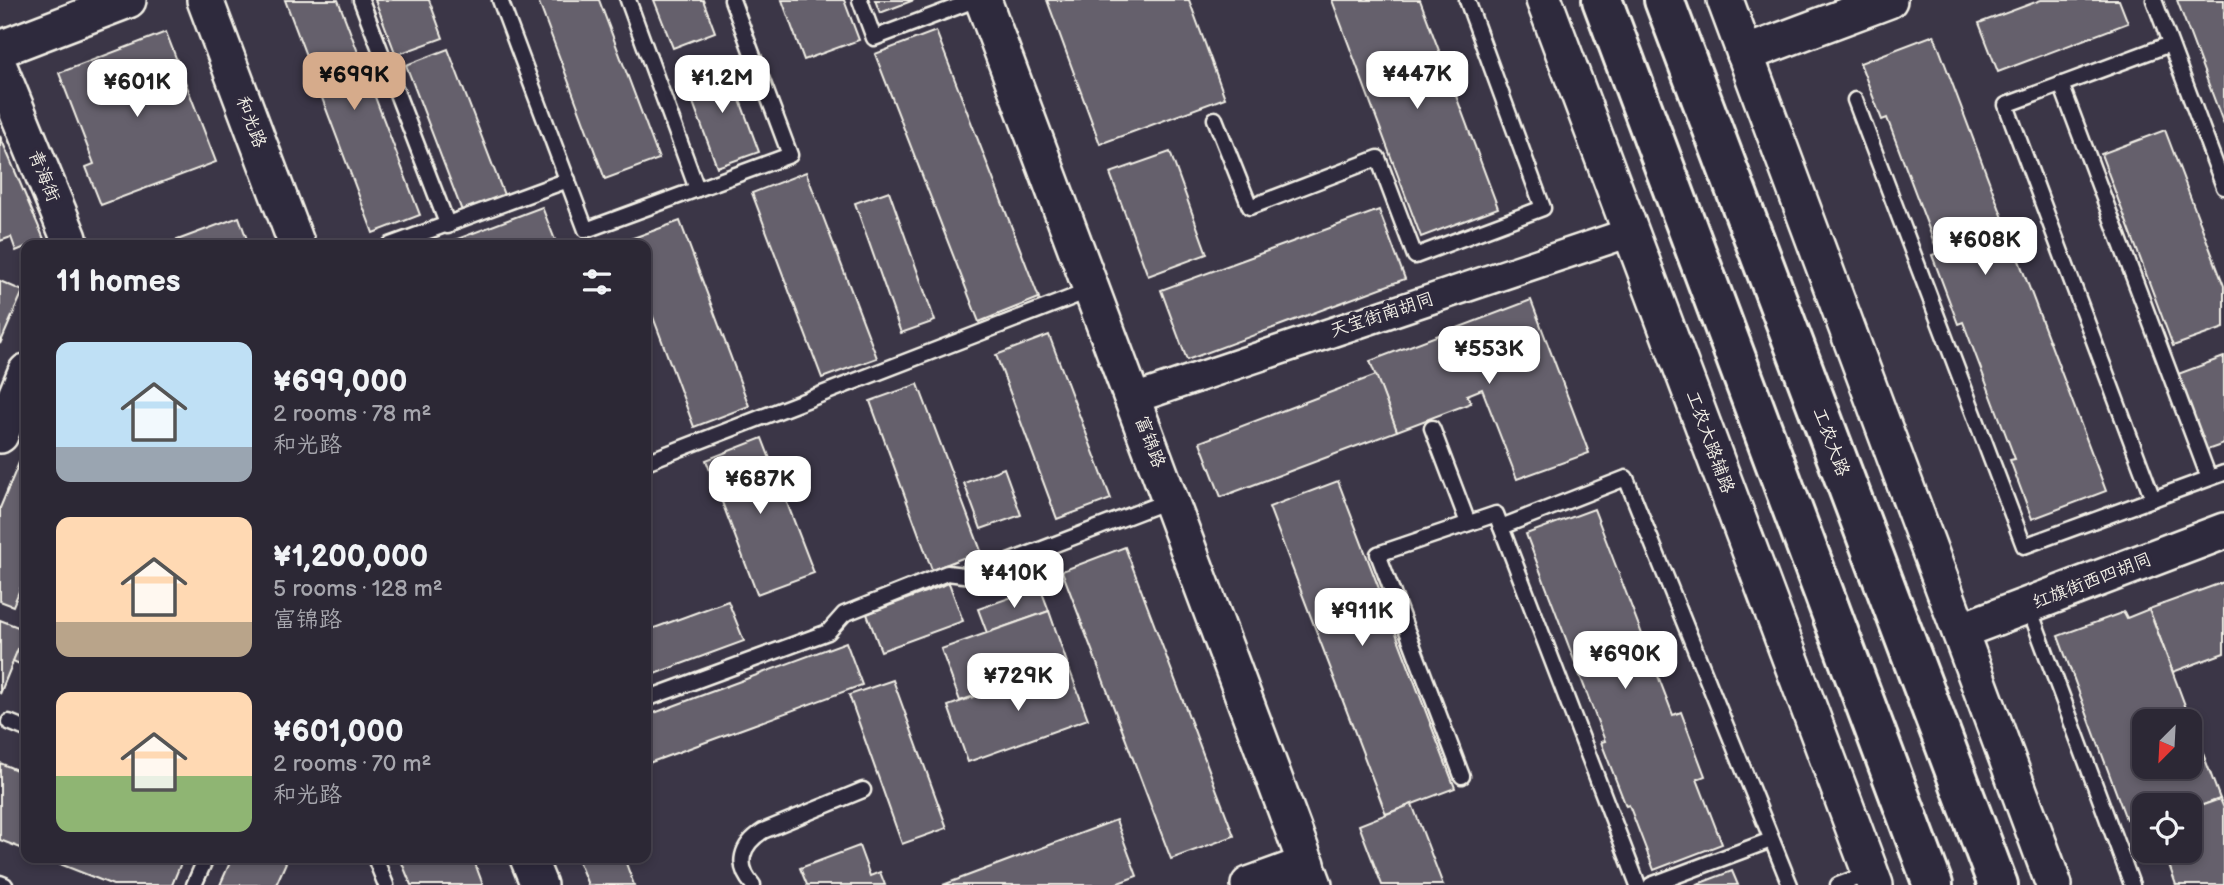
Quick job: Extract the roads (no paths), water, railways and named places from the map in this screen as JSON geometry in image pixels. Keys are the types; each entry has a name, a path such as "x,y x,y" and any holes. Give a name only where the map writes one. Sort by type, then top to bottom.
{"main road":[{"path":"1602,0 1933,885"},
{"name":"工农大路","path":"1664,0 1998,885"}],"street":[{"path":"0,49 128,0"},
{"name":"和光路","path":"205,0 295,240"},
{"name":"富锦路","path":"984,0 1310,875"},
{"name":"工农大路辅路","path":"1544,0 1872,879"},
{"path":"1725,0 2054,885"},
{"path":"1745,54 1889,0"},
{"name":"青海街","path":"0,69 69,240"},
{"name":"天宝街南胡同","path":"1133,399 1631,232"},
{"path":"0,435 21,384"},
{"name":"红旗街西四胡同","path":"1959,631 2224,531"},
{"path":"530,863 539,885"},
{"path":"1249,885 1310,875"}],"lane":[{"path":"361,0 448,226"},
{"path":"500,0 586,230 790,155 732,0"},
{"path":"628,0 697,189"},
{"path":"860,0 874,38 975,0"},
{"path":"1215,119 1250,207 1378,158 1415,256 1543,208 1467,0"},
{"path":"2154,0 2224,187"},
{"path":"2153,499 2006,105 2170,44"},
{"path":"2061,84 2209,478"},
{"path":"1855,100 2024,546 2224,473"},
{"path":"405,240 568,180"},
{"path":"651,460 1092,290"},
{"path":"1432,428 1468,523"},
{"path":"1501,527 1626,478 1790,885"},
{"path":"651,697 828,632 844,614 947,573 972,576 1171,499"},
{"path":"1462,776 1378,554 1496,513 1639,885"},
{"path":"2028,605 2132,885"},
{"path":"9,722 21,727"},
{"path":"753,885 745,876 742,855 751,838 863,790"},
{"path":"1651,885 1772,840"},
{"path":"194,885 204,863"},
{"path":"377,863 386,885"},
{"path":"1838,885 1872,879"},
{"path":"0,883 5,885"}]}
